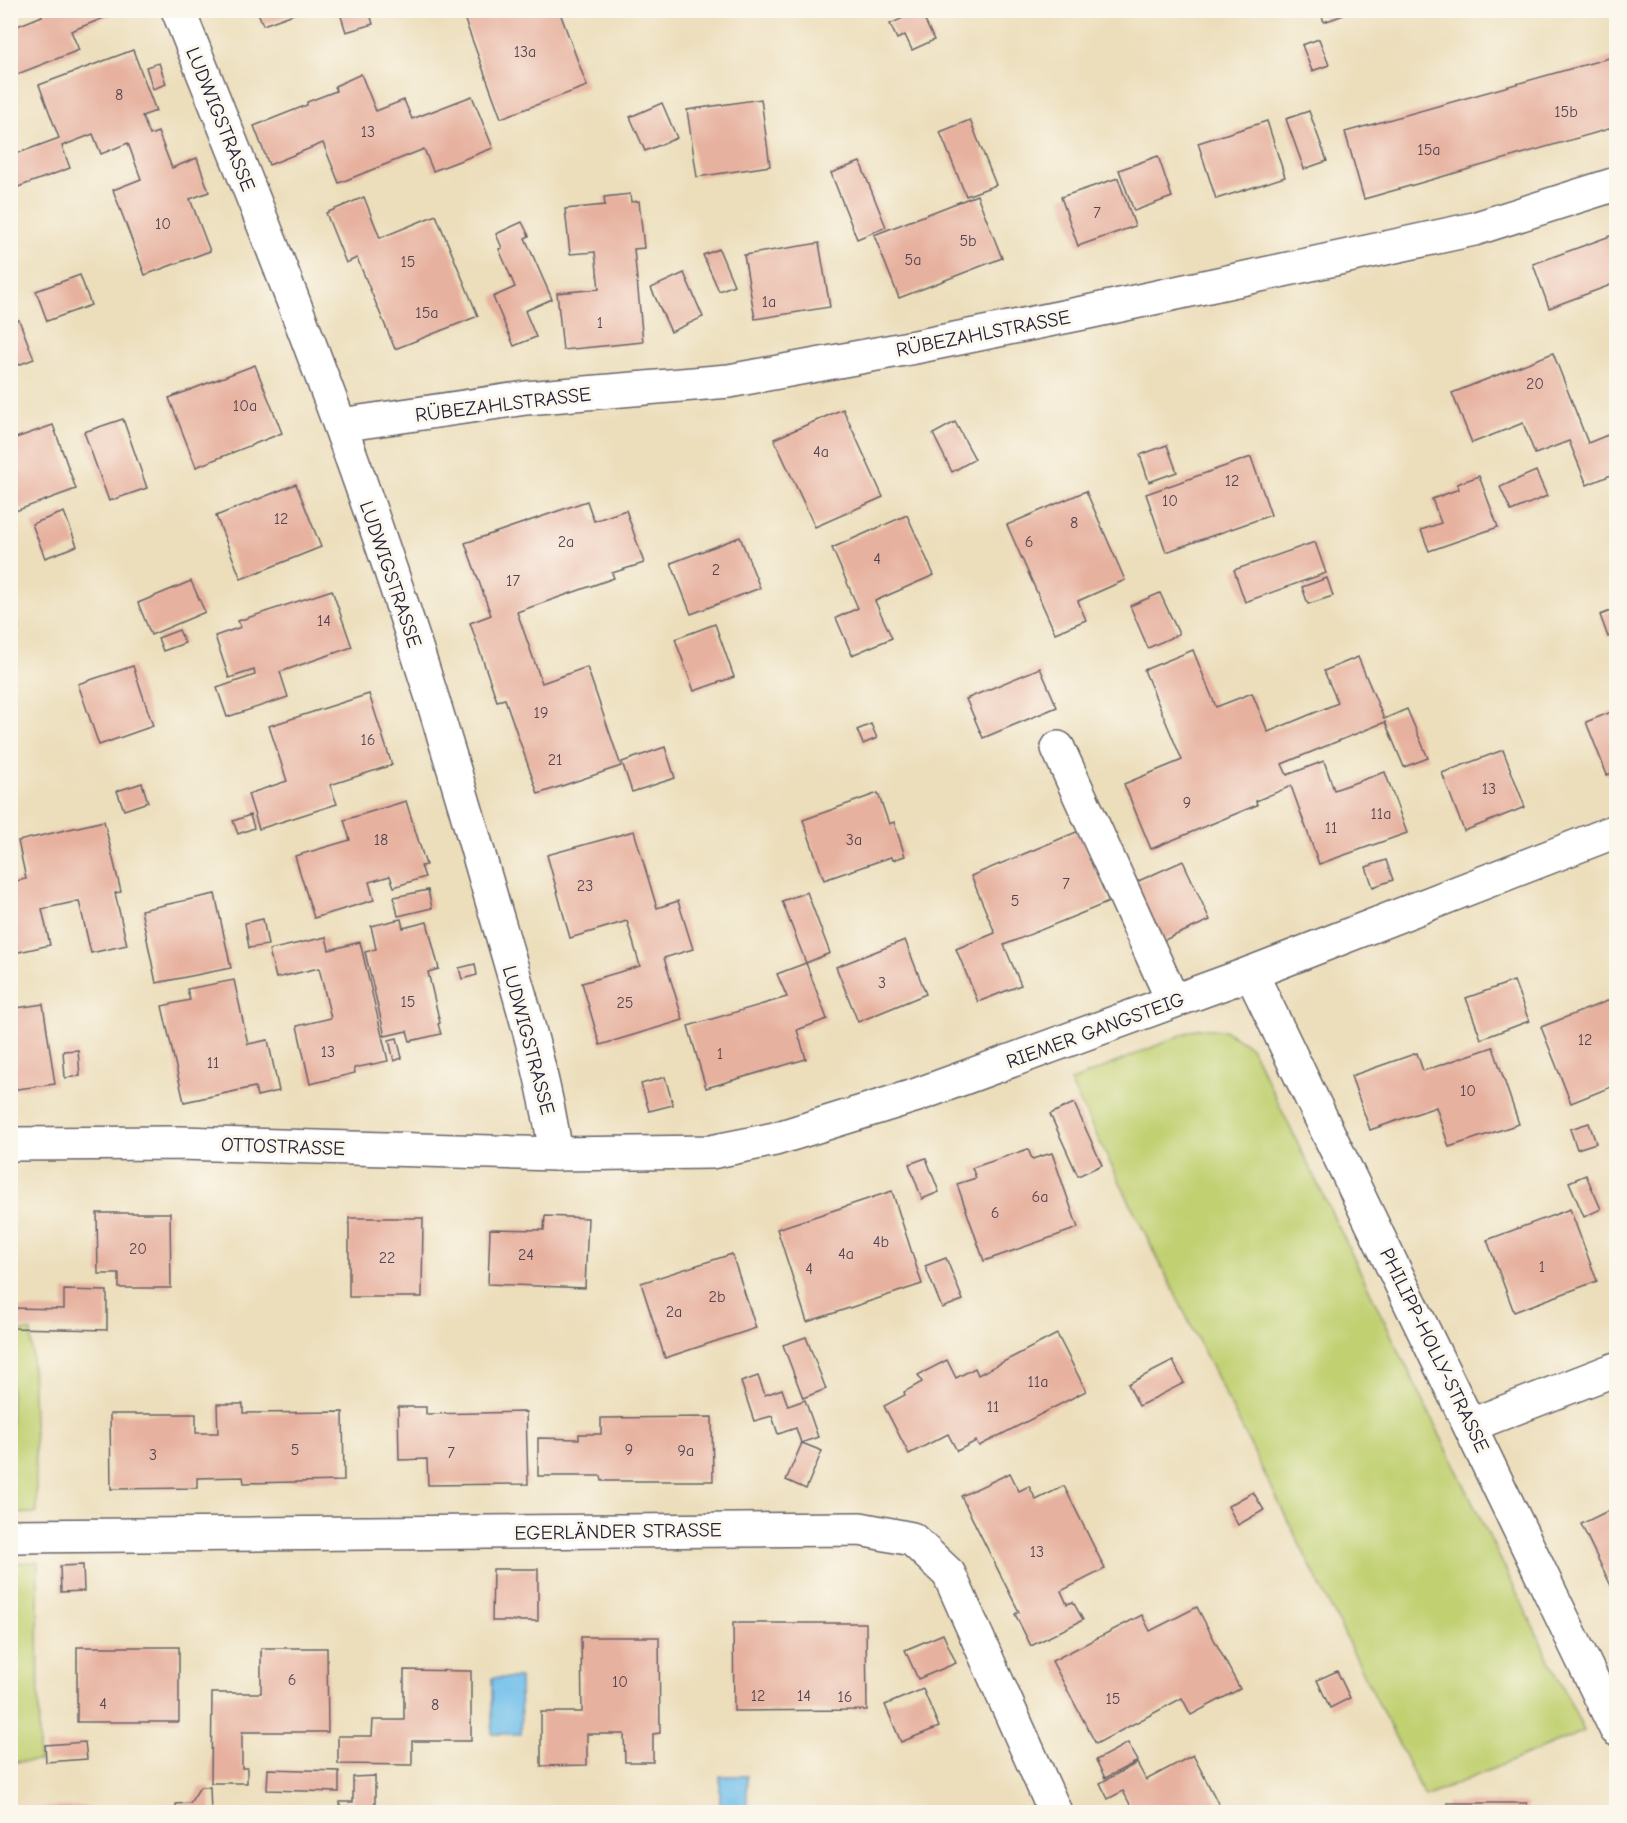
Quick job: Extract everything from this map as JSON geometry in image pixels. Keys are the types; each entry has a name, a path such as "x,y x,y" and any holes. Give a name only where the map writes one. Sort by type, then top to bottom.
{"street":[{"name":"LUDWIGSTRASSE","path":"178,10 340,425 447,744 531,1038 551,1122 556,1154"},
{"name":"RÜBEZAHLSTRASSE","path":"340,425 526,398 729,381 903,349 1088,312 1474,229 1617,184"},
{"path":"1058,748 1173,1001"},
{"name":"RIEMER GANGSTEIG","path":"556,1154 711,1152 775,1139 917,1095 1251,973 1617,831"},
{"name":"PHILIPP-HOLLY-STRASSE","path":"1251,973 1617,1729"},
{"name":"OTTOSTRASSE","path":"10,1144 180,1143 556,1154"},
{"path":"1471,1425 1617,1369"},
{"name":"EGERLÄNDER STRASSE","path":"10,1536 860,1529 912,1539 949,1574 1055,1812"}],"green space":[{"path":"1198,1028 1225,1030 1251,1047 1584,1731 1425,1797 1070,1082"},
{"path":"31,1331 37,1513 11,1514 11,1332"},
{"path":"38,1562 39,1761 11,1762 11,1563"}],"water":[{"path":"492,1678 520,1678 521,1734 492,1734"},
{"path":"720,1776 747,1776 747,1812 720,1812"}],"building":[{"path":"40,10 113,10 114,14 71,31 79,50 10,77 10,29 42,16"},
{"path":"257,10 302,10 302,11 263,25"},
{"path":"339,10 369,10 373,24 346,32"},
{"path":"475,10 559,10 587,86 501,118 463,15"},
{"path":"920,10 934,40 912,50 905,35 897,39 890,24"},
{"path":"1320,10 1355,10 1355,11 1324,22"},
{"path":"1319,39 1329,65 1312,71 1302,45"},
{"path":"133,50 156,111 142,116 150,135 158,132 172,168 197,158 209,192 190,199 210,251 145,275 113,190 141,179 128,143 101,154 93,134 62,146 70,168 10,190 10,156 59,138 39,85"},
{"path":"1616,56 1616,127 1364,199 1345,132"},
{"path":"159,63 166,84 153,89 146,67"},
{"path":"361,74 376,111 404,100 412,119 472,96 493,148 433,171 424,149 339,183 323,143 269,165 254,126 336,91 335,86"},
{"path":"761,99 770,166 697,177 687,110"},
{"path":"662,103 677,138 645,151 630,117"},
{"path":"1309,111 1327,161 1304,169 1286,119"},
{"path":"970,120 996,185 966,196 940,132"},
{"path":"1267,121 1285,177 1216,199 1198,143"},
{"path":"1158,156 1172,197 1134,211 1119,170"},
{"path":"860,162 886,227 857,239 831,173"},
{"path":"1118,178 1135,226 1078,246 1061,197"},
{"path":"630,194 631,202 639,201 644,248 634,249 643,342 563,350 557,293 599,289 595,252 570,254 565,209 605,205 604,197"},
{"path":"977,195 1002,258 899,298 874,235"},
{"path":"364,197 380,238 436,215 478,316 395,349 357,258 346,263 326,213"},
{"path":"522,222 529,236 525,238 552,299 525,311 536,337 514,346 493,297 515,287 499,249 502,248 496,234"},
{"path":"1613,235 1616,245 1616,283 1549,308 1533,264"},
{"path":"819,243 830,307 755,319 744,255"},
{"path":"719,249 734,285 719,291 703,255"},
{"path":"684,273 703,317 671,332 651,288"},
{"path":"80,275 91,305 47,321 36,291"},
{"path":"19,320 34,359 10,368 10,323"},
{"path":"1553,353 1588,443 1615,432 1616,435 1616,473 1587,485 1569,441 1535,454 1523,423 1472,443 1452,393"},
{"path":"255,365 282,433 196,467 169,398"},
{"path":"843,409 883,497 815,527 774,439"},
{"path":"123,419 147,488 109,501 84,432"},
{"path":"955,422 975,459 952,472 933,434"},
{"path":"53,425 76,489 10,513 10,440"},
{"path":"1167,445 1177,472 1149,482 1140,455"},
{"path":"1251,457 1271,515 1166,552 1146,494"},
{"path":"1536,471 1547,496 1511,511 1500,487"},
{"path":"1479,476 1498,527 1429,551 1421,530 1441,523 1432,499 1459,489 1457,484"},
{"path":"296,484 321,547 241,579 216,516"},
{"path":"1086,491 1125,580 1078,601 1086,620 1055,633 1007,525"},
{"path":"587,501 594,521 626,510 644,563 612,573 614,578 517,612 542,683 587,667 621,766 538,794 505,699 497,701 470,623 491,615 465,543"},
{"path":"64,512 77,546 45,558 32,524"},
{"path":"907,515 934,575 875,601 892,638 852,655 836,618 858,608 832,548"},
{"path":"740,537 760,588 691,614 671,563"},
{"path":"1315,542 1326,573 1245,602 1234,570"},
{"path":"1327,578 1333,596 1308,604 1302,587"},
{"path":"191,581 205,612 151,635 138,603"},
{"path":"332,590 352,647 280,672 288,697 227,717 217,688 255,675 254,670 229,678 215,636 241,627 238,621"},
{"path":"1160,593 1179,634 1148,648 1130,606"},
{"path":"10,605 19,627 10,630"},
{"path":"1616,609 1616,633 1608,637 1600,615"},
{"path":"715,624 734,677 694,691 675,639"},
{"path":"179,630 185,643 163,651 158,638"},
{"path":"1193,650 1216,707 1252,693 1268,732 1338,703 1324,671 1358,657 1384,719 1407,709 1428,758 1404,767 1385,722 1282,764 1287,775 1324,761 1334,790 1385,772 1407,833 1319,864 1291,786 1256,801 1257,805 1151,849 1124,784 1182,760 1144,670"},
{"path":"133,666 153,726 99,745 78,684"},
{"path":"1040,668 1057,707 983,738 966,699"},
{"path":"369,694 392,765 330,785 337,804 259,829 248,794 287,781 269,726"},
{"path":"1616,710 1616,772 1607,775 1586,722"},
{"path":"871,724 877,738 863,744 857,730"},
{"path":"665,747 675,778 632,792 622,762"},
{"path":"1503,750 1525,807 1464,831 1442,773"},
{"path":"142,783 148,802 124,810 117,791"},
{"path":"878,793 889,824 894,822 905,856 893,860 891,857 824,880 803,820"},
{"path":"406,801 426,865 421,866 425,877 394,887 390,876 369,882 374,900 314,918 295,856 350,840 344,820"},
{"path":"250,815 254,828 238,834 233,821"},
{"path":"104,821 121,892 115,893 127,945 91,953 79,901 42,909 50,945 10,954 10,882 26,879 18,841"},
{"path":"634,831 657,908 678,901 693,949 664,958 683,1020 600,1045 582,983 640,966 627,921 570,938 547,855"},
{"path":"1079,831 1109,902 1004,945 1021,985 978,1002 956,949 995,933 971,876"},
{"path":"1386,860 1393,880 1373,887 1366,867"},
{"path":"1183,861 1210,920 1160,942 1134,883"},
{"path":"428,890 432,908 398,916 394,897"},
{"path":"807,892 830,953 806,963 782,901"},
{"path":"215,894 231,968 156,983 141,910"},
{"path":"263,919 268,945 249,948 245,923"},
{"path":"401,919 403,928 427,922 439,969 428,972 441,1034 410,1041 407,1031 385,1036 365,952 376,949 371,926"},
{"path":"326,937 329,950 360,942 388,1061 354,1068 355,1073 310,1084 297,1026 331,1018 319,968 276,978 269,950"},
{"path":"905,940 926,994 858,1022 836,967"},
{"path":"806,963 827,1019 797,1030 806,1059 706,1088 688,1026 787,997 777,974"},
{"path":"475,964 477,975 462,979 459,968"},
{"path":"234,980 248,1044 268,1040 279,1091 257,1096 255,1087 184,1102 162,1006 190,1000 187,989"},
{"path":"1514,981 1529,1021 1481,1039 1466,998"},
{"path":"1610,1000 1613,1009 1616,1008 1616,1085 1571,1103 1541,1027"},
{"path":"43,1004 55,1084 10,1090 10,1009"},
{"path":"397,1038 402,1058 394,1061 389,1040"},
{"path":"1493,1047 1519,1124 1449,1147 1436,1107 1370,1130 1351,1076 1417,1053 1423,1071"},
{"path":"78,1050 80,1076 65,1078 63,1051"},
{"path":"665,1077 673,1105 649,1111 641,1084"},
{"path":"1074,1103 1102,1165 1078,1176 1050,1114"},
{"path":"1589,1123 1596,1143 1577,1149 1570,1129"},
{"path":"1028,1149 1032,1159 1052,1153 1078,1228 984,1261 957,1184 976,1178 972,1168"},
{"path":"926,1158 939,1192 922,1199 909,1164"},
{"path":"1586,1175 1601,1209 1584,1217 1569,1182"},
{"path":"892,1191 922,1284 807,1322 777,1229"},
{"path":"1570,1209 1597,1281 1514,1312 1487,1240"},
{"path":"97,1213 170,1213 171,1288 119,1288 119,1274 98,1274"},
{"path":"545,1216 588,1218 585,1288 488,1284 490,1229 544,1230"},
{"path":"349,1218 423,1218 422,1297 349,1297"},
{"path":"732,1254 756,1328 665,1358 641,1283"},
{"path":"946,1258 963,1300 942,1308 925,1266"},
{"path":"64,1290 107,1291 107,1330 10,1328 10,1308 64,1309"},
{"path":"1057,1334 1086,1391 979,1446 976,1441 957,1451 948,1434 909,1454 884,1406 905,1395 904,1392 922,1382 918,1375 947,1360 956,1378 975,1368 978,1375"},
{"path":"806,1337 826,1389 803,1398 783,1345"},
{"path":"1173,1361 1184,1383 1139,1406 1128,1384"},
{"path":"758,1376 765,1395 782,1389 788,1406 805,1400 818,1437 801,1443 796,1428 778,1434 772,1416 754,1421 741,1382"},
{"path":"217,1404 243,1404 243,1413 343,1412 344,1481 244,1483 243,1477 197,1478 197,1488 111,1489 110,1414 196,1414 196,1433 218,1433"},
{"path":"398,1407 426,1407 426,1414 526,1412 528,1484 428,1485 427,1459 399,1460"},
{"path":"712,1417 713,1481 602,1481 601,1476 538,1476 538,1438 579,1439 579,1434 601,1434 601,1418"},
{"path":"802,1443 822,1451 806,1489 786,1480"},
{"path":"1010,1473 1019,1491 1029,1486 1036,1500 1064,1486 1105,1569 1061,1591 1067,1604 1073,1602 1083,1620 1031,1646 1015,1614 1019,1612 961,1496"},
{"path":"1253,1492 1264,1510 1238,1525 1228,1506"},
{"path":"1616,1507 1616,1596 1581,1524"},
{"path":"83,1565 84,1591 61,1592 60,1566"},
{"path":"493,1569 538,1569 538,1621 492,1621"},
{"path":"1197,1607 1240,1689 1191,1715 1182,1698 1096,1744 1052,1661 1142,1615 1150,1631"},
{"path":"733,1623 866,1623 867,1710 734,1711"},
{"path":"943,1634 956,1663 918,1679 905,1650"},
{"path":"581,1637 659,1637 660,1733 653,1734 653,1762 625,1762 624,1734 587,1734 587,1765 541,1766 541,1712 582,1712"},
{"path":"77,1647 179,1647 179,1722 77,1722"},
{"path":"261,1648 327,1648 328,1732 242,1732 242,1768 247,1768 247,1783 211,1783 212,1693 261,1693"},
{"path":"404,1670 471,1671 471,1741 412,1741 412,1765 338,1764 338,1736 372,1736 373,1720 404,1720"},
{"path":"1337,1671 1350,1698 1330,1708 1317,1680"},
{"path":"923,1689 939,1727 901,1742 885,1705"},
{"path":"85,1742 87,1759 46,1762 45,1745"},
{"path":"1128,1743 1138,1761 1105,1778 1096,1760"},
{"path":"1193,1755 1220,1807 1210,1812 1134,1812 1123,1791 1108,1799 1100,1783 1137,1763 1146,1780"},
{"path":"268,1769 339,1771 339,1792 267,1790"},
{"path":"375,1776 375,1812 340,1812 340,1802 353,1802 353,1777"},
{"path":"200,1787 210,1787 211,1812 176,1812 176,1804 190,1803"},
{"path":"1447,1803 1527,1803 1527,1812 1447,1812"},
{"path":"86,1806 86,1812 44,1812 44,1807"}]}
